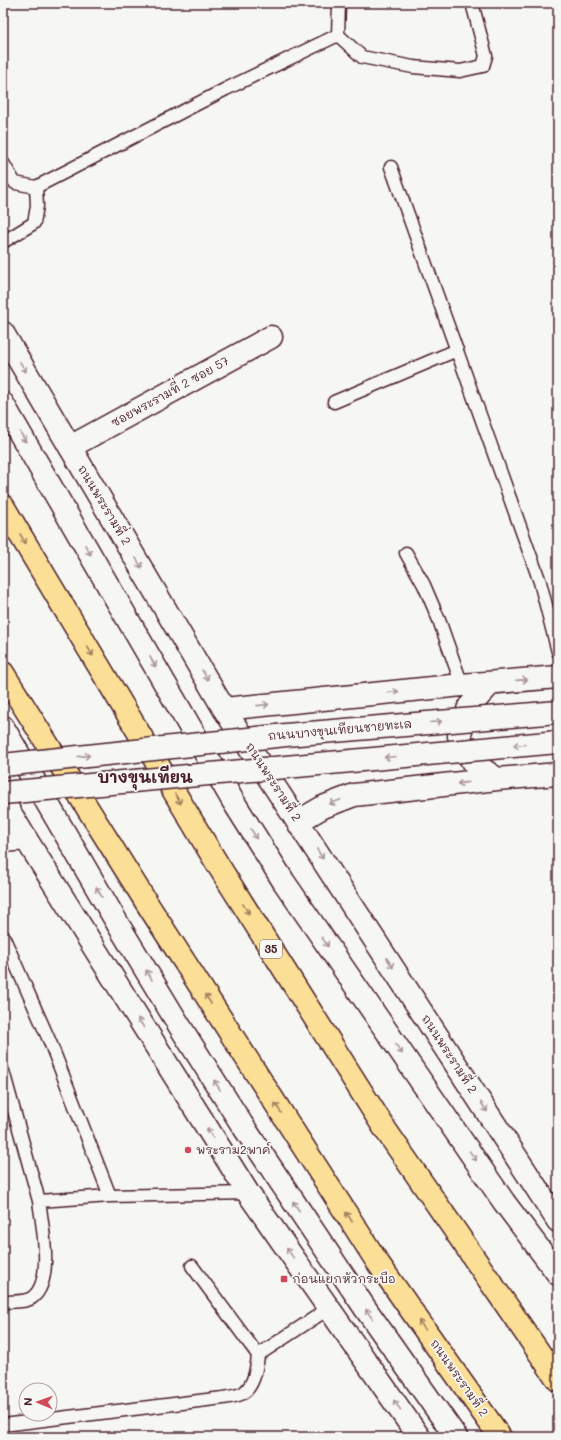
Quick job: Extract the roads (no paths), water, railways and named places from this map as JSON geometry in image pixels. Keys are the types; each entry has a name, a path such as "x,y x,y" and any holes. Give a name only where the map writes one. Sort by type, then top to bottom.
{"highway":[{"name":"35","path":"3,506 218,865 384,1129 558,1380"},
{"name":"ถนนพระรามที่ 2","path":"3,673 148,905 378,1262 500,1437"}],"main road":[{"name":"ถนนพระรามที่ 2","path":"3,333 224,709 558,1221"},
{"name":"ซอยพระรามที่ 2 ซอย 57","path":"70,447 271,338"},
{"path":"3,404 233,801 288,888 504,1202 558,1274"},
{"path":"224,709 558,677"},
{"path":"491,683 469,707 459,736 473,763 497,779"},
{"name":"ถนนบางขุนเทียนชายทะเล","path":"3,765 286,735 558,712"},
{"path":"3,727 119,926 183,1031 258,1149 365,1308 456,1437"},
{"path":"3,793 558,742"},
{"path":"298,821 323,807 354,795 497,779 558,774"},
{"path":"3,801 248,1193 328,1309 420,1437"},
{"path":"3,841 26,839"}],"lane":[{"path":"339,3 338,35 362,57 414,67 460,71 483,66 486,56 472,3"},
{"path":"3,163 15,183 36,187 226,89 338,35"},
{"path":"391,167 540,582 558,652"},
{"path":"3,242 34,222 37,206 36,187"},
{"path":"334,402 457,350"},
{"path":"406,554 424,585 462,685"},
{"path":"3,936 50,1042 110,1196"},
{"path":"3,1071 39,1201 46,1258 44,1276 34,1297 27,1300 3,1302"},
{"path":"39,1201 110,1196 248,1193"},
{"path":"3,1425 223,1398 243,1393 251,1383 256,1370 258,1355 192,1266"},
{"path":"258,1355 328,1309"}],"place":[{"name":"พระราม2พาค์","path":"188,1150"},
{"name":"ก่อนแยกหัวกระบือ","path":"284,1279"}],"district":[{"name":"บางขุนเทียน","path":"145,777"}]}
